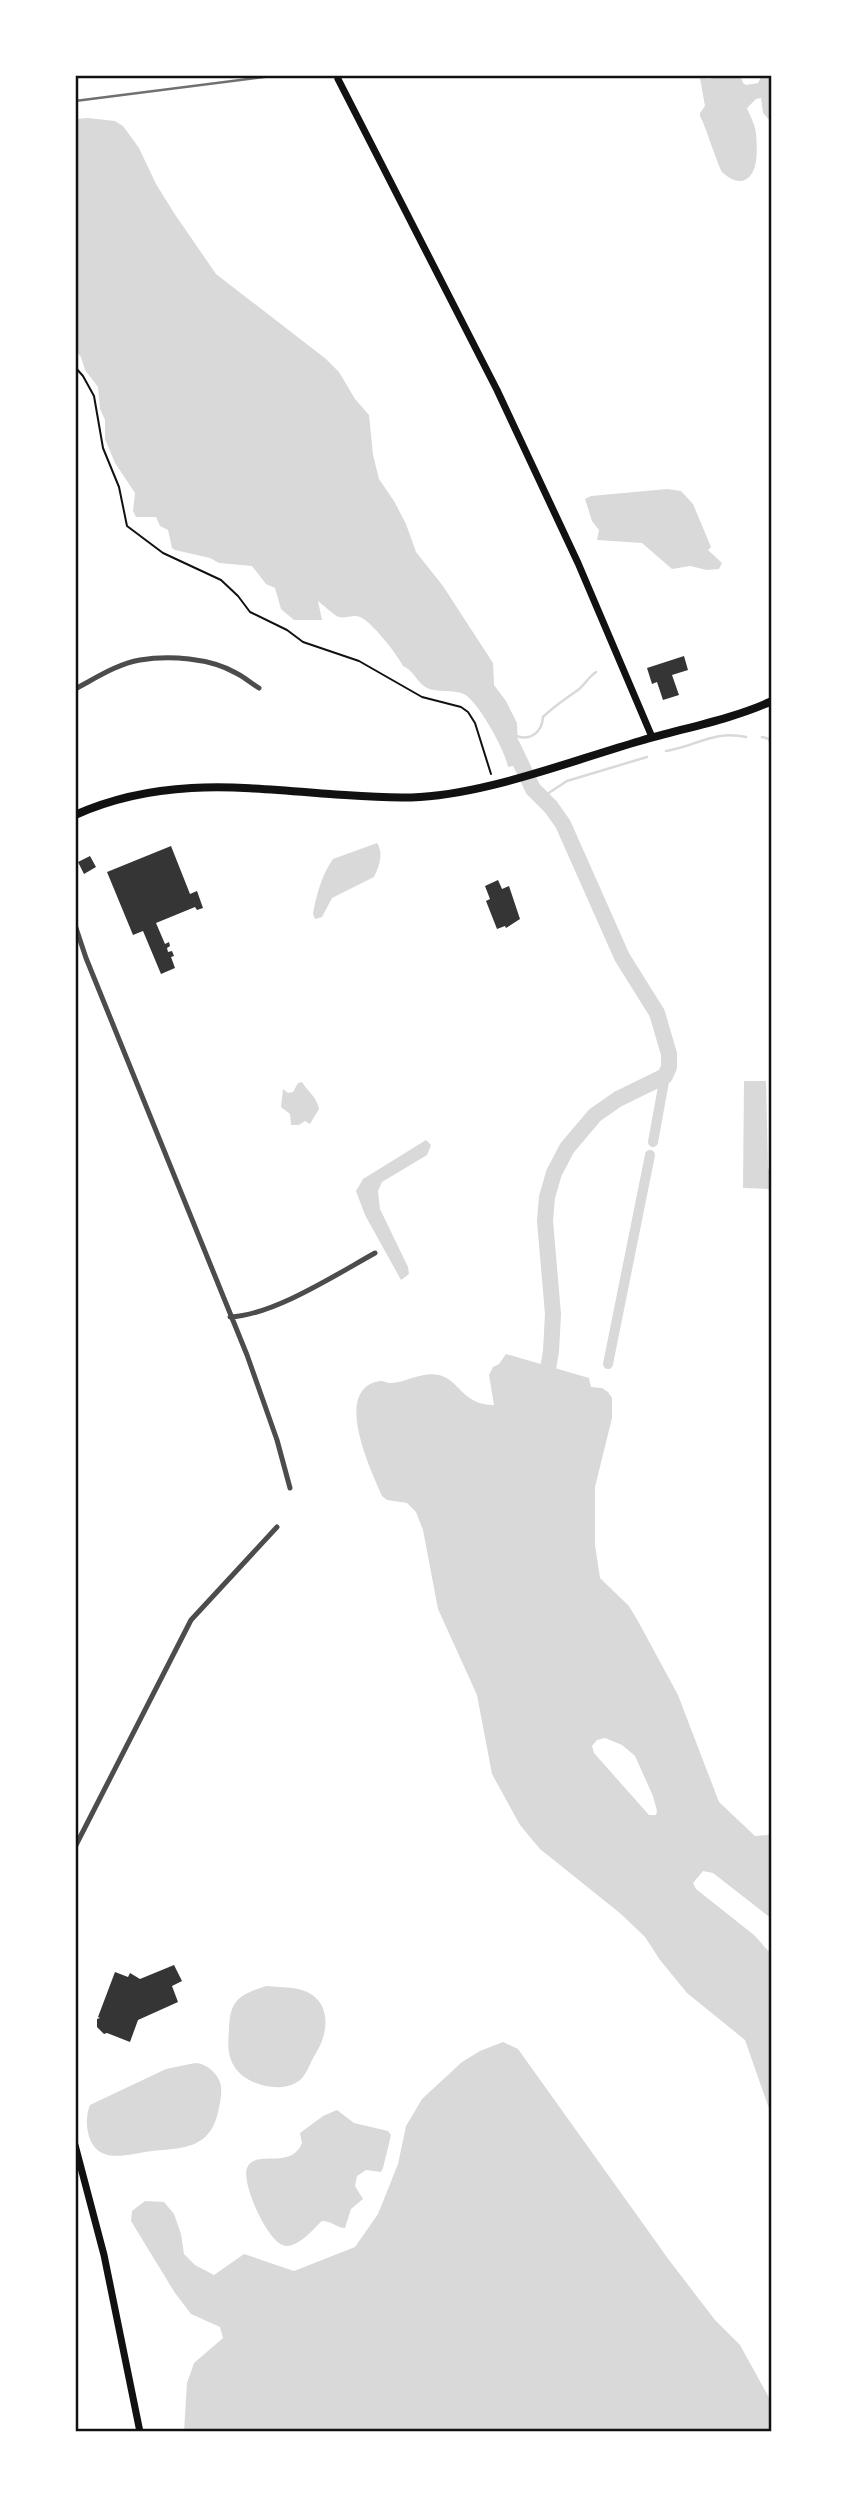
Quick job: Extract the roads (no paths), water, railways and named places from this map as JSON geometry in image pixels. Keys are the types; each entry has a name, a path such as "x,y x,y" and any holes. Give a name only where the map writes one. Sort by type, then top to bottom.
{"main road":[{"path":"338,79 520,439 578,563 653,737"},
{"path":"75,815 129,797 183,787 218,786 404,798 448,794 507,780 730,716 772,701"},
{"path":"75,2145 95,2214 140,2432"}],"street":[{"path":"75,689 115,668 140,660 169,659 214,664 236,672 259,688"},
{"path":"75,925 266,1408 290,1488"},
{"path":"230,1317 264,1309 375,1253"},
{"path":"75,1847 191,1620 277,1527"}],"waterway":[{"path":"516,736 535,734 543,717 596,672"},
{"path":"666,751 715,737 746,737"},
{"path":"762,737 769,739 772,748"},
{"path":"512,745 533,789 563,824 622,957 657,1013 669,1054 669,1067 665,1076 618,1099 595,1115 567,1148 554,1173 547,1197 545,1221 553,1314 545,1387"},
{"path":"541,798 567,781 647,757"},
{"path":"653,1142 665,1076"},
{"path":"608,1364 650,1155"}],"railway":[{"path":"75,101 280,75"}]}
